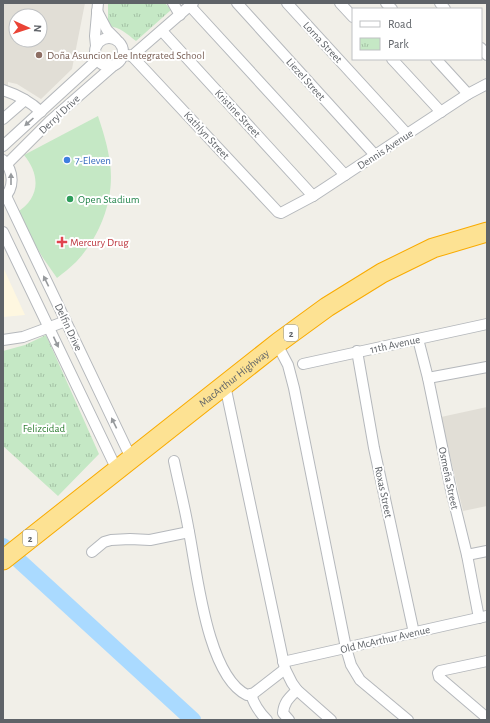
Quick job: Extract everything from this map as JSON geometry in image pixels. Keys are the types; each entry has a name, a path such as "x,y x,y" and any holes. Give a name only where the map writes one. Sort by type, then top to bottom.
{"highway":[{"name":"MacArthur Highway","path":"3,560 277,344 327,307 382,273 433,248 487,232"}],"street":[{"path":"173,3 180,15"},
{"name":"Liezel Street","path":"237,3 376,155"},
{"name":"Lorna Street","path":"287,3 408,134"},
{"path":"340,3 352,16"},
{"path":"98,7 94,36 96,46 95,56 97,60 104,65 113,66 162,31 192,4 345,175"},
{"path":"98,7 107,30 117,39 128,55"},
{"name":"Kristine Street","path":"162,31 313,196"},
{"path":"96,46 105,38 109,37 117,39"},
{"name":"Kathlyn Street","path":"128,55 278,212 281,213"},
{"name":"Derryl Drive","path":"3,146 97,60"},
{"path":"393,60 441,112"},
{"path":"437,60 468,94"},
{"name":"Derryl Drive","path":"5,162 113,66"},
{"name":"Dennis Avenue","path":"281,213 313,196 468,94 487,84"},
{"path":"3,90 16,94 41,112"},
{"path":"3,120 25,100"},
{"path":"4,198 10,189 12,181 11,172 5,162"},
{"name":"Delfin Drive","path":"4,198 66,321 132,458"},
{"name":"Delfin Drive","path":"3,232 117,470"},
{"path":"3,340 23,337 66,321"},
{"name":"11th Avenue","path":"303,364 357,351 487,324"},
{"name":"Osmeña Street","path":"418,339 428,378 451,490 483,617"},
{"path":"277,344 288,365 294,388 346,648 351,666 360,680 408,720"},
{"name":"Roxas Street","path":"357,351 374,448 414,633"},
{"path":"428,378 487,367"},
{"path":"225,385 284,666 297,690 331,720"},
{"path":"174,461 208,631 215,652 229,678 241,692 248,695 284,666"},
{"path":"92,552 104,542 111,540 130,538 150,540 189,532"},
{"path":"467,555 487,551"},
{"name":"Old McArthur Avenue","path":"284,666 346,648 483,617"},
{"path":"487,662 440,671 438,674 439,677 487,718"},
{"path":"289,720 283,713 284,705 287,699 297,690"},
{"path":"251,694 256,708 267,720"}],"shaded area":[{"name":"Doña Asuncion Lee Integrated School","path":"3,3 85,3 72,69 41,99 17,84 8,82 8,87 3,86"},
{"path":"3,267 25,315 3,317"},
{"path":"487,407 487,506 463,511 441,417"}],"green space":[{"path":"108,3 165,3 171,10 136,41 120,29 108,26"},
{"name":"Open Stadium","path":"98,116 107,145 110,163 111,177 108,204 99,229 85,252 76,262 57,278 16,213 30,201 34,194 35,179 33,171 30,163 24,155"},
{"name":"Felizcidad","path":"46,335 99,454 58,496 3,446 3,351 25,345"}],"waterway":[{"path":"3,546 193,720"}],"place":[{"name":"Doña Asuncion Lee Integrated School","path":"39,55"},
{"name":"7-Eleven","path":"67,160"},
{"name":"Open Stadium","path":"70,199"},
{"name":"Mercury Drug","path":"62,242"}]}
